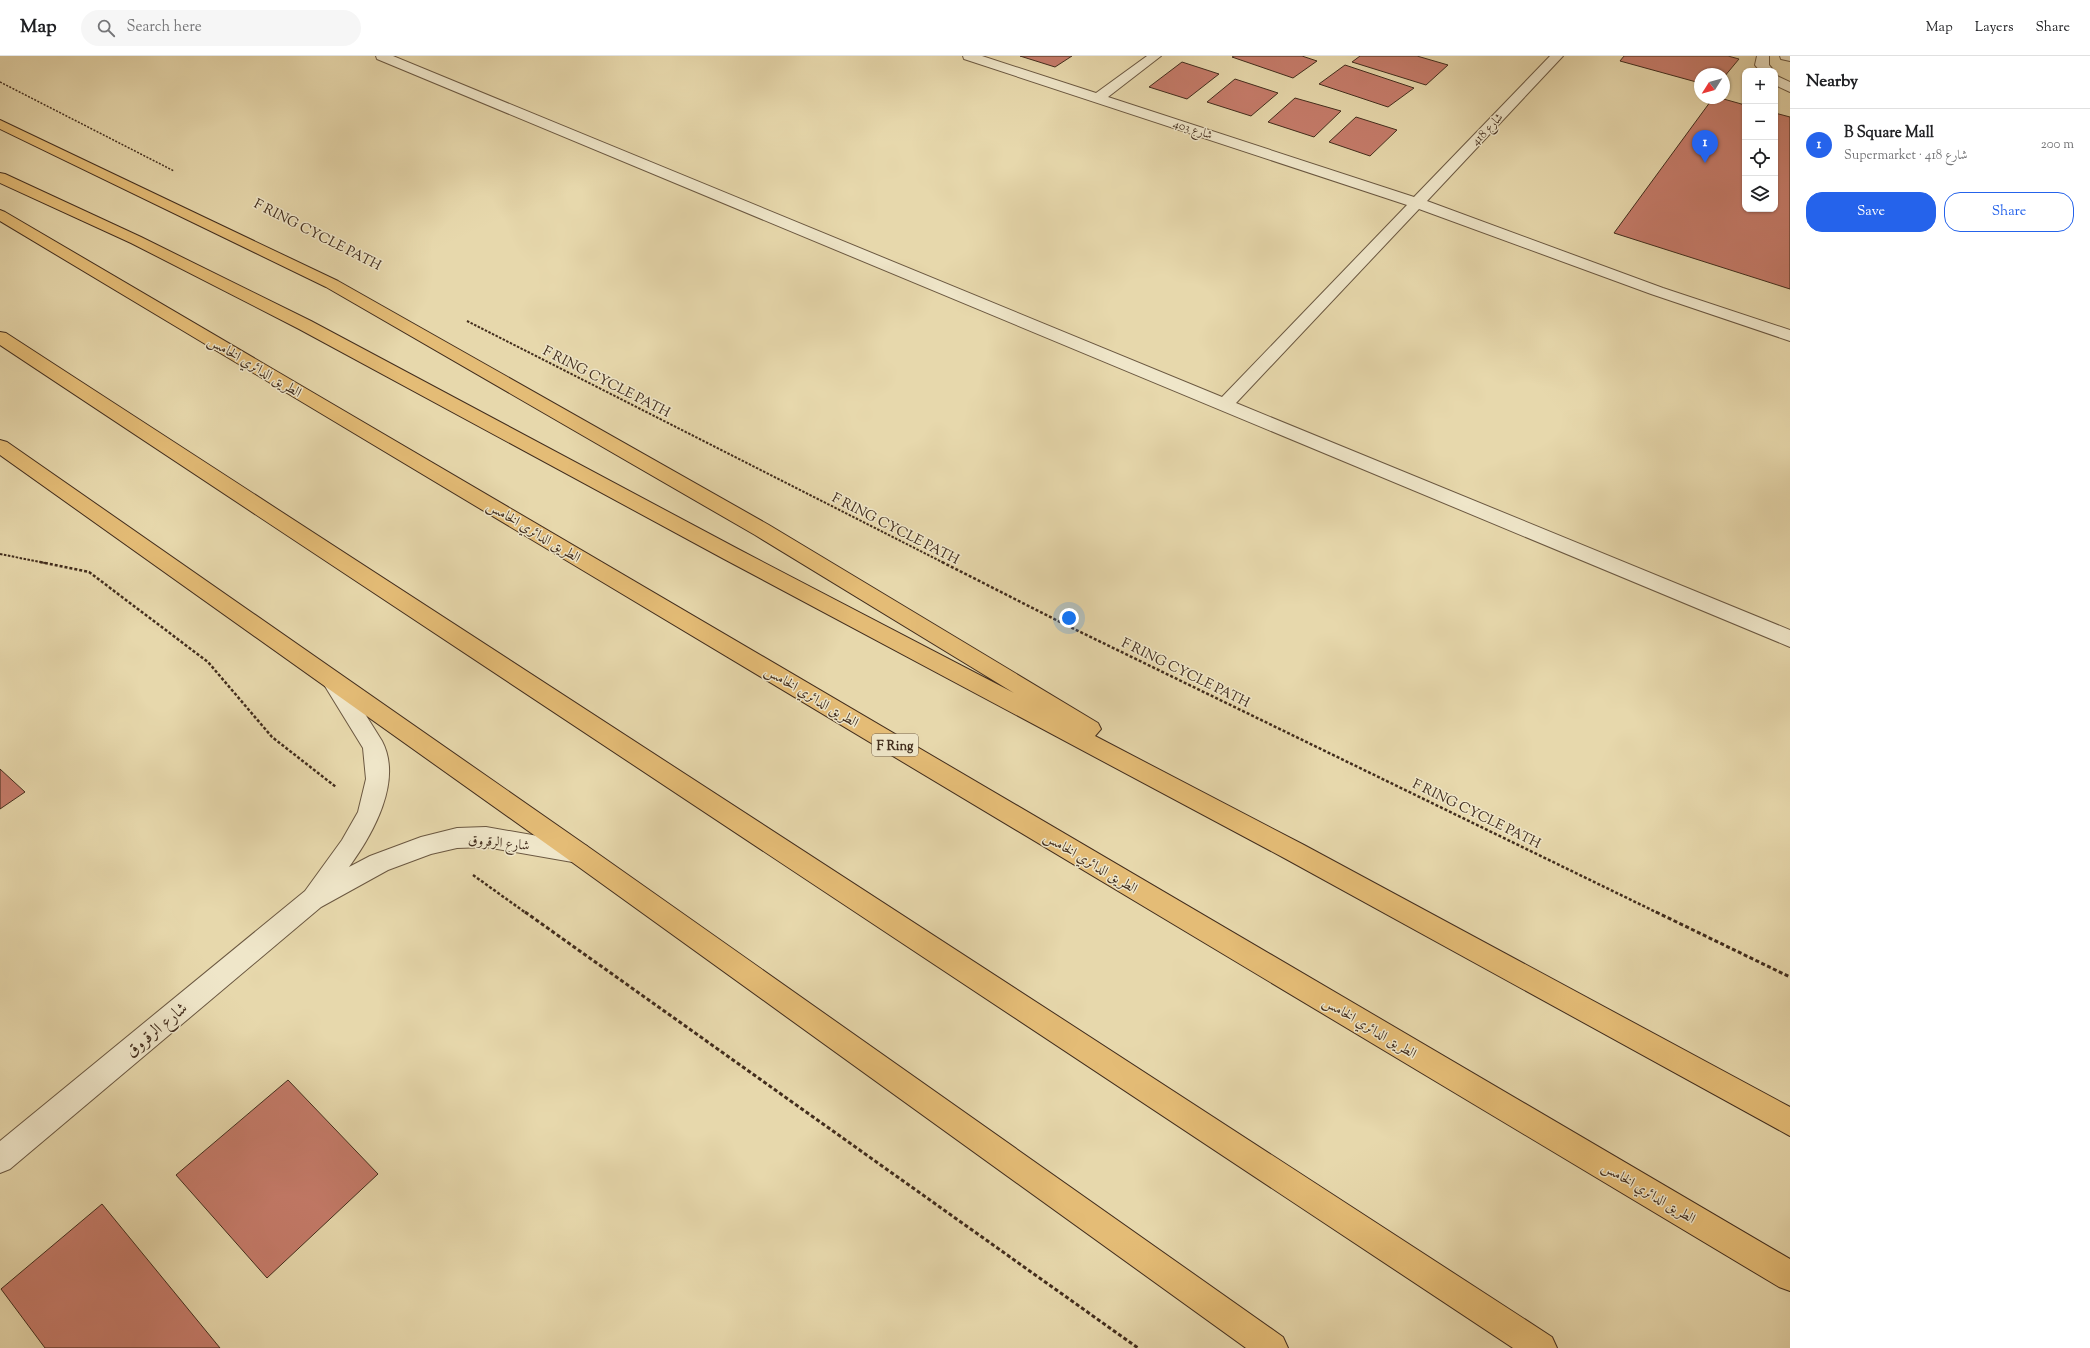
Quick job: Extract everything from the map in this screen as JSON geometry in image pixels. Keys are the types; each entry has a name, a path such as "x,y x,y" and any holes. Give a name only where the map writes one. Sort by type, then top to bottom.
{"highway":[{"path":"0,124 332,284 762,530 1295,852"},
{"path":"0,177 136,240 305,325 738,558 1295,852 1790,1122"},
{"name":"الطريق الدائري الخامس","path":"0,215 1790,1276"},
{"path":"0,337 1541,1348"},
{"path":"0,446 334,683 578,853 1272,1348"}],"street":[{"path":"382,56 1790,638"},
{"name":"شارع 403","path":"969,56 1417,203 1657,292 1790,336"},
{"path":"1098,98 1155,56"},
{"name":"شارع 418","path":"1224,404 1557,56"},
{"path":"1763,56 1762,65 1764,68"},
{"path":"1786,56 1790,57"},
{"path":"1778,81 1790,88"},
{"name":"شارع الرقروق","path":"312,899 350,847 369,813 378,779 374,747 334,683"},
{"name":"شارع الرقروق","path":"0,1159 312,899 379,863 429,844 457,838 486,837 578,853"}],"path":[{"path":"0,82 176,172"},
{"name":"F RING CYCLE PATH","path":"465,320 1064,624 1790,977"},
{"path":"0,554 89,572 208,662 272,736 369,813"},
{"path":"429,844 1138,1348"}],"building":[{"path":"1020,56 1072,56 1055,67"},
{"path":"1302,56 1317,61 1293,78 1232,57"},
{"path":"1360,56 1417,56 1448,65 1426,85 1352,62"},
{"path":"1624,56 1728,56 1739,59 1730,70 1730,68 1694,68 1694,81 1620,61"},
{"path":"1182,62 1219,74 1187,99 1149,87"},
{"path":"1345,65 1414,88 1388,107 1319,84"},
{"path":"1235,79 1278,93 1251,116 1207,102"},
{"path":"1295,98 1341,111 1314,137 1268,122"},
{"path":"1730,101 1742,104 1742,212 1778,212 1778,114 1790,117 1790,289 1614,233 1709,104 1730,104"},
{"path":"1356,117 1397,130 1370,156 1329,142"},
{"path":"0,769 25,792 0,809"},
{"path":"288,1080 378,1174 267,1278 176,1175"},
{"path":"102,1204 220,1348 45,1348 1,1289"}],"place":[{"name":"B Square Mall","path":"1705,163"}]}
